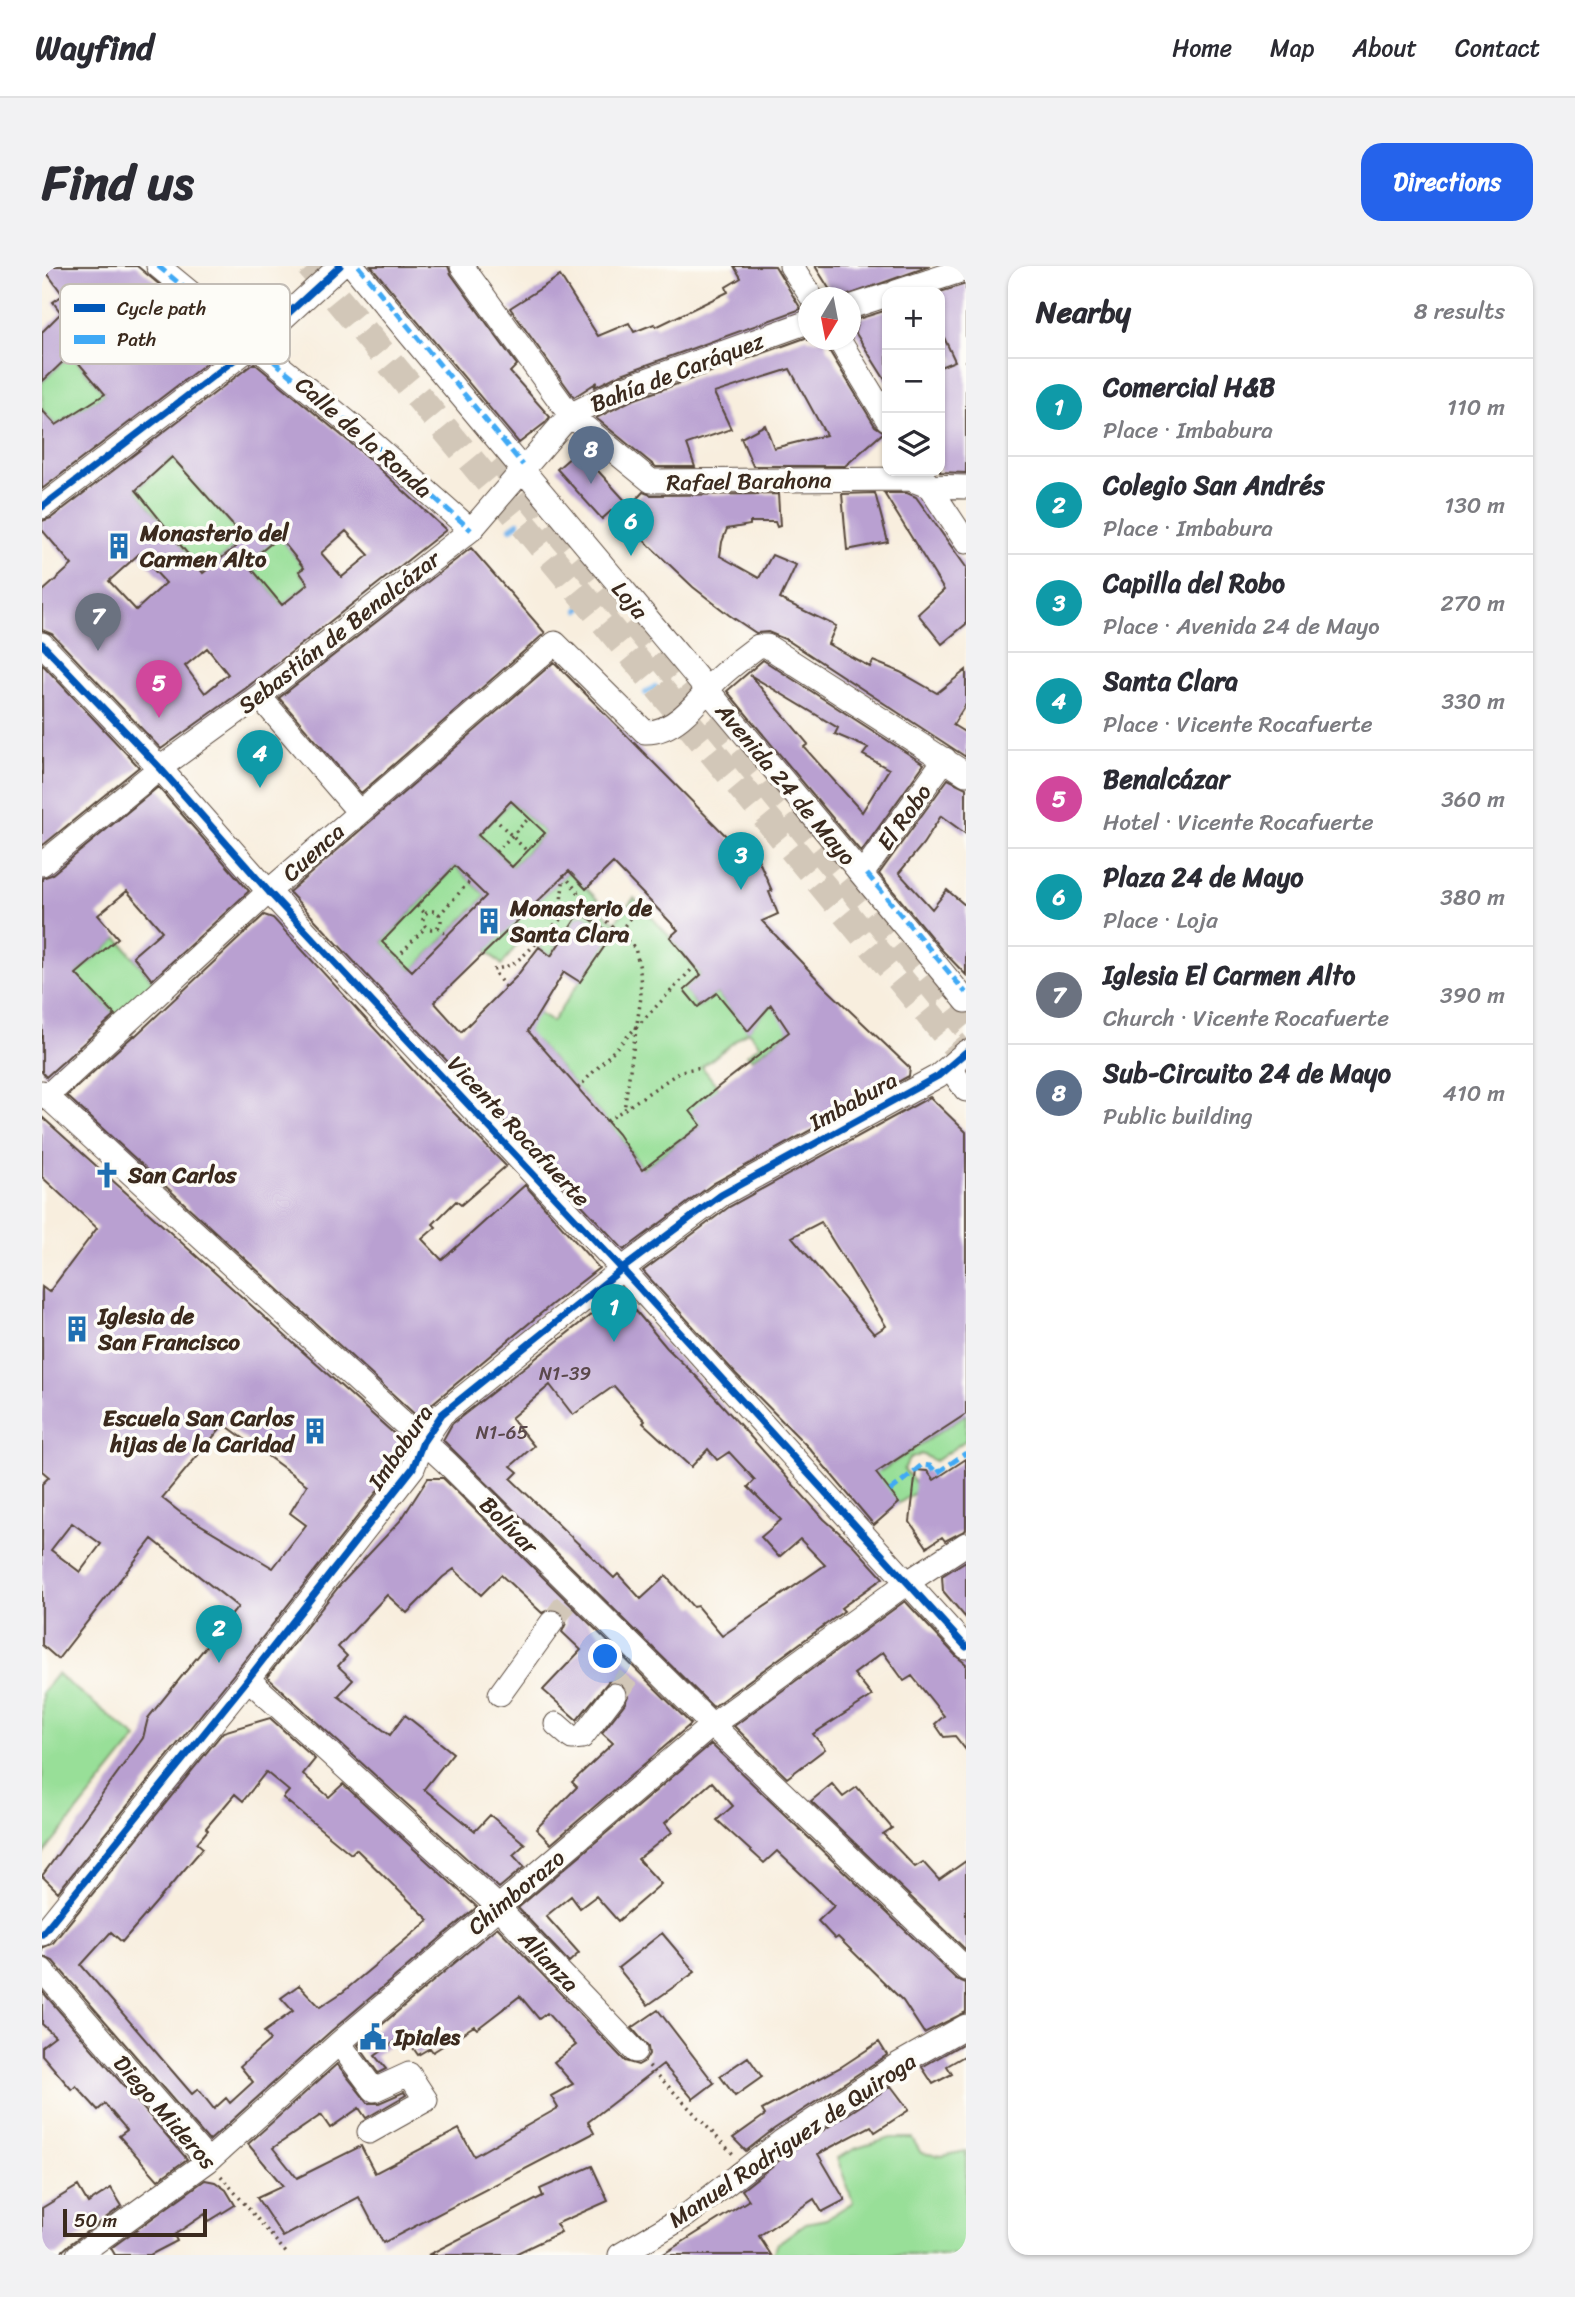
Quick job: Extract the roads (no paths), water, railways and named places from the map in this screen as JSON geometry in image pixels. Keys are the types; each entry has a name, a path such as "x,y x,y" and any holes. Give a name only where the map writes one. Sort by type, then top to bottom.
{"street":[{"name":"Calle de la Ronda","path":"158,266 180,284"},
{"path":"290,312 340,266"},
{"name":"Loja","path":"355,266 708,692"},
{"name":"Rafael Barahona","path":"462,266 570,415 651,481 924,478 966,486"},
{"path":"792,266 805,287"},
{"path":"911,287 966,269"},
{"path":"861,303 882,297"},
{"name":"Bahía de Caráquez","path":"471,530 570,415 624,388 798,326"},
{"path":"845,350 883,413"},
{"path":"42,507 229,364"},
{"name":"Calle de la Ronda","path":"279,364 471,530"},
{"path":"924,478 966,542"},
{"name":"Sebastián de Benalcázar","path":"42,864 160,768 259,696 471,530"},
{"name":"Avenida 24 de Mayo","path":"555,643 645,732 657,732 668,727 708,692 865,874 966,1001"},
{"name":"Cuenca","path":"44,1095 359,811 555,643"},
{"name":"Vicente Rocafuerte","path":"42,644 160,768 269,892 622,1269 966,1647"},
{"path":"708,692 712,685 758,646 767,646 966,774"},
{"path":"259,696 359,811"},
{"name":"El Robo","path":"865,874 945,759"},
{"path":"865,874 966,993"},
{"path":"958,1060 966,1090"},
{"name":"Imbabura","path":"42,1934 248,1679 413,1468 424,1441 442,1414 622,1269 721,1195 938,1076 958,1060"},
{"name":"Bolívar","path":"44,1095 424,1441 640,1664 712,1725 966,1969"},
{"name":"Chimborazo","path":"78,2255 208,2161 339,2043 712,1725 908,1582 966,1544"},
{"path":"500,1694 552,1622"},
{"name":"Alianza","path":"248,1679 498,1907 635,2051"},
{"path":"556,1724 572,1738 582,1737 614,1695"},
{"name":"Diego Mideros","path":"42,1970 208,2161"},
{"name":"Manuel Rodriguez de Quiroga","path":"620,2255 687,2215 782,2141 897,2065 966,2026"},
{"path":"339,2043 374,2090 408,2074 426,2100 369,2132"}],"waterway":[{"path":"511,528 518,523"},
{"path":"579,610 586,604"},
{"path":"646,693 655,687"}],"tunnel":[{"path":"310,266 966,1059"},
{"path":"498,458 966,1026"},
{"path":"552,1622 567,1602"},
{"path":"614,1695 634,1670"}],"place":[{"name":"Sub-Circuito 24 de Mayo","path":"591,484"},
{"name":"Monasterio del Carmen Alto","path":"119,546"},
{"name":"Plaza 24 de Mayo","path":"631,556"},
{"name":"Iglesia El Carmen Alto","path":"98,651"},
{"name":"Benalcázar","path":"159,718"},
{"name":"Santa Clara","path":"260,788"},
{"name":"Capilla del Robo","path":"741,890"},
{"name":"Monasterio de Santa Clara","path":"489,921"},
{"name":"San Carlos","path":"107,1175"},
{"name":"Iglesia de San Francisco","path":"77,1329"},
{"name":"Comercial H&B","path":"614,1342"},
{"name":"Escuela San Carlos hijas de la Caridad","path":"315,1431"},
{"name":"Colegio San Andrés","path":"219,1663"},
{"name":"Ipiales","path":"373,2037"}]}
